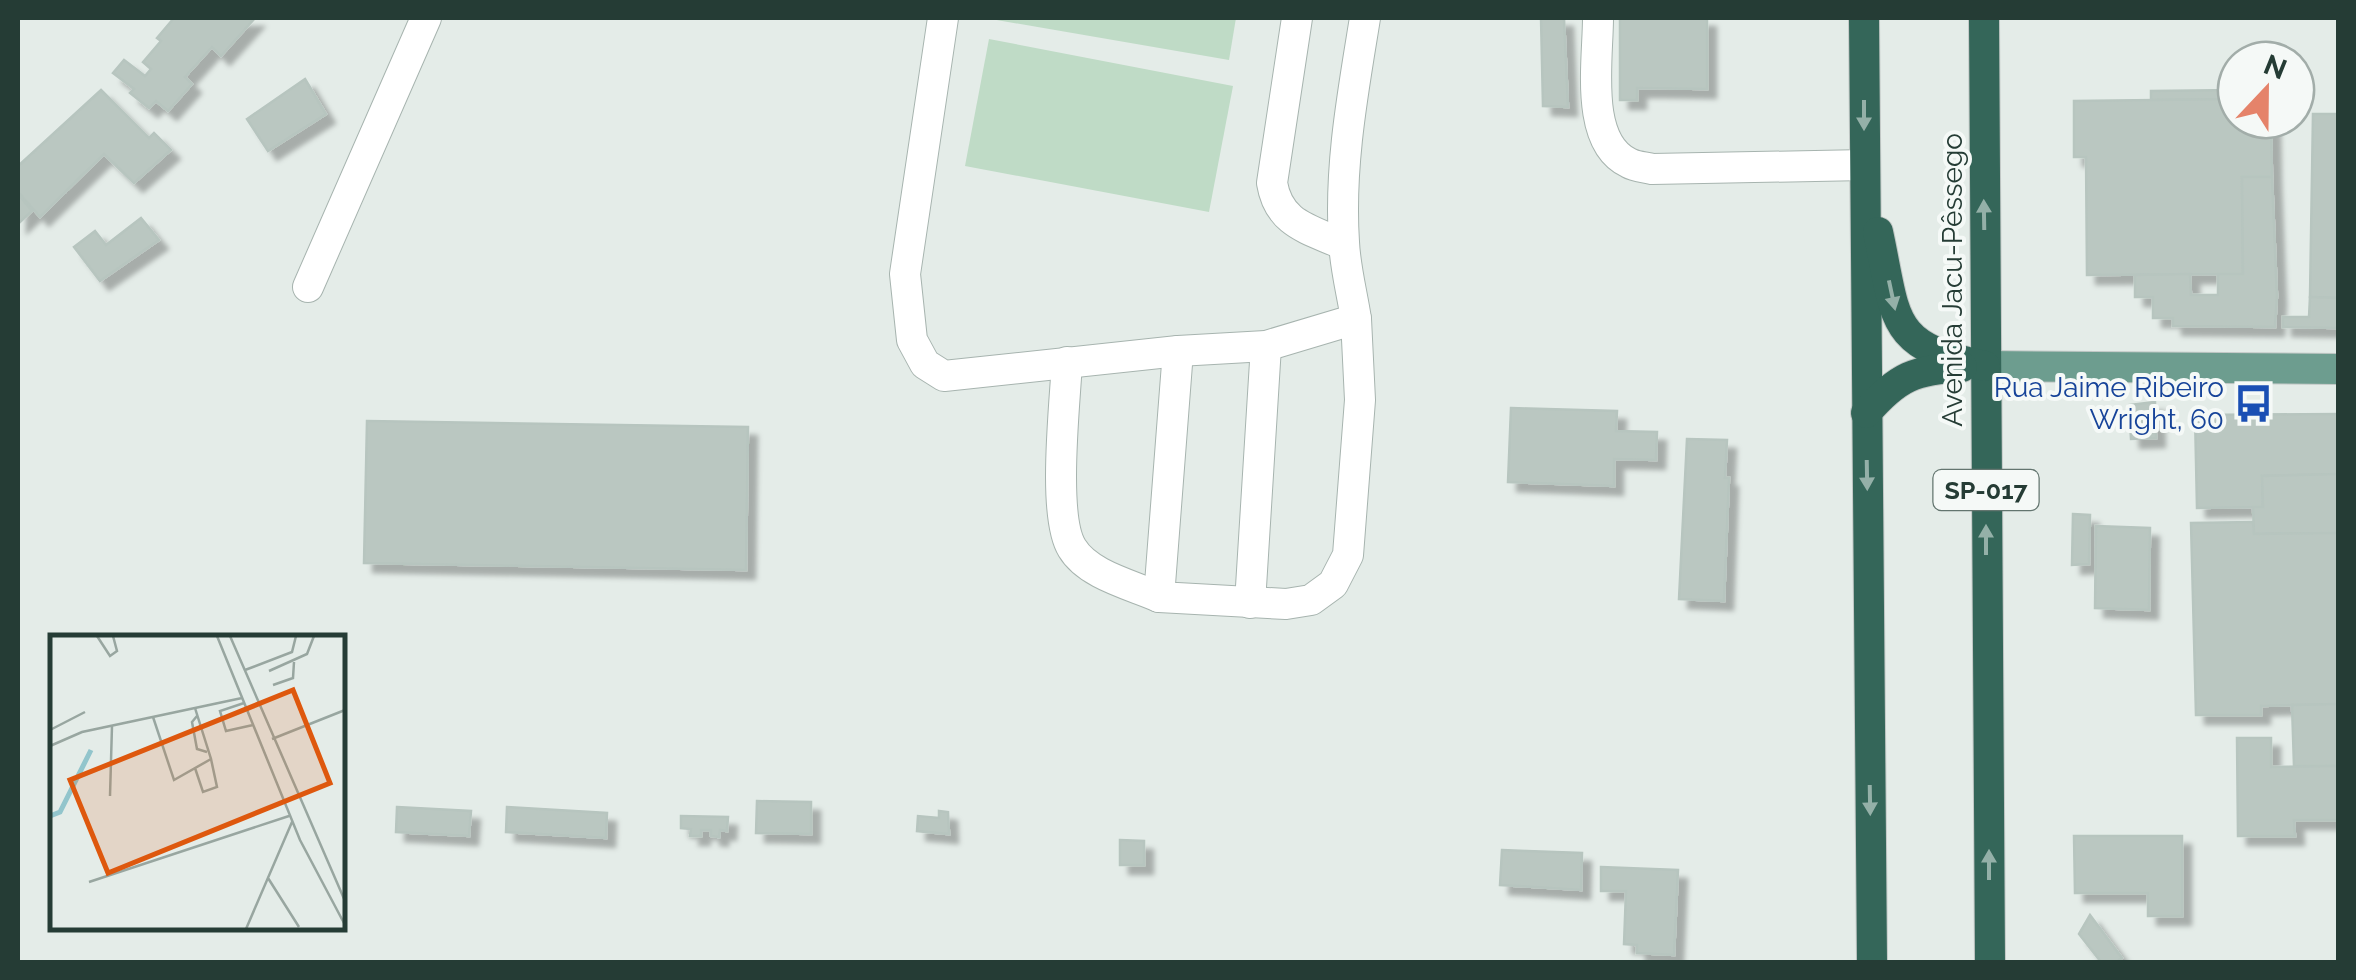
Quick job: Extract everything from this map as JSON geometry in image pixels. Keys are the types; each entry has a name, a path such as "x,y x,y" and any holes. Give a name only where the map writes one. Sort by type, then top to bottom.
{"highway":[{"path":"1864,18 1872,962"},
{"name":"Avenida Jacu-Pêssego","path":"1984,18 1990,962"},
{"path":"1864,165 1902,328 1916,342 1940,354 1986,366"},
{"path":"1866,413 1887,388 1924,370 1986,366"}],"main road":[{"path":"1986,366 2338,369"}],"lane":[{"path":"308,287 426,18"},
{"path":"944,18 905,274 912,340 924,364 944,376 1178,350 1266,346 1356,319"},
{"path":"1297,18 1272,183 1276,202 1288,218 1344,244"},
{"path":"1067,362 1062,511 1072,548 1098,571 1160,597 1286,604 1310,600 1333,584 1348,555 1360,400 1356,319 1344,244 1346,136 1366,18"},
{"path":"1598,18 1598,125 1612,151 1629,164 1652,169 1864,165"},
{"path":"1250,602 1266,346"},
{"path":"1160,597 1178,350"}],"green space":[{"path":"985,18 1236,18 1229,60"},
{"path":"989,39 1233,86 1209,212 965,166"}],"building":[{"path":"174,18 255,18 221,56 212,47 185,77 192,84 168,111 156,101 149,108 130,93 134,89 113,73 124,60 145,76 151,69 143,62"},
{"path":"1541,18 1564,18 1568,107 1543,106"},
{"path":"1620,18 1707,18 1707,89 1637,88 1637,100 1620,100"},
{"path":"305,79 326,114 268,151 247,119"},
{"path":"101,90 149,138 154,133 171,150 134,183 104,154 40,217 18,192 18,166"},
{"path":"2216,90 2216,99 2151,100 2151,91"},
{"path":"2216,99 2216,140 2271,140 2272,177 2242,177 2243,274 2087,275 2086,157 2074,157 2074,101"},
{"path":"2316,114 2338,114 2338,298 2310,297"},
{"path":"2242,177 2272,177 2275,327 2173,326 2173,318 2153,318 2153,297 2135,297 2135,275 2190,274 2191,295 2218,295 2218,274 2243,274"},
{"path":"18,194 32,211 18,224"},
{"path":"141,218 159,240 100,281 74,247 95,231 106,245"},
{"path":"2310,297 2338,298 2338,328 2283,327 2283,317 2309,317"},
{"path":"2155,402 2156,438 2131,439 2129,405"},
{"path":"1511,408 1617,411 1616,431 1657,432 1656,460 1614,459 1614,486 1508,482"},
{"path":"2338,414 2338,474 2262,476 2263,507 2197,508 2195,415"},
{"path":"367,421 748,427 746,570 364,563"},
{"path":"1687,439 1727,440 1724,601 1679,599"},
{"path":"2338,474 2338,533 2254,534 2253,507 2263,507 2262,476"},
{"path":"2073,514 2090,515 2089,564 2072,565"},
{"path":"2253,522 2254,534 2338,533 2338,704 2261,706 2261,715 2196,715 2191,523"},
{"path":"2096,526 2150,528 2149,610 2095,608"},
{"path":"2338,704 2338,766 2294,766 2292,705"},
{"path":"2237,738 2271,738 2271,767 2338,766 2338,820 2294,820 2295,836 2238,836"},
{"path":"757,801 811,802 811,834 756,833"},
{"path":"397,807 471,811 469,836 396,832"},
{"path":"507,807 607,813 606,838 506,832"},
{"path":"939,811 948,812 949,834 917,831 918,816 939,818"},
{"path":"681,816 728,817 727,831 720,830 719,837 711,836 711,830 701,830 701,836 690,836 691,829 681,828"},
{"path":"2074,836 2182,836 2182,916 2148,916 2148,893 2075,893"},
{"path":"1120,840 1144,841 1144,865 1120,865"},
{"path":"1502,850 1582,853 1581,890 1500,885"},
{"path":"1601,867 1678,870 1674,955 1637,953 1637,945 1624,944 1626,891 1601,891"},
{"path":"2090,915 2122,958 2116,962 2101,962 2079,934"}],"place":[{"name":"Rua Jaime Ribeiro Wright, 60","path":"2254,403"}]}
